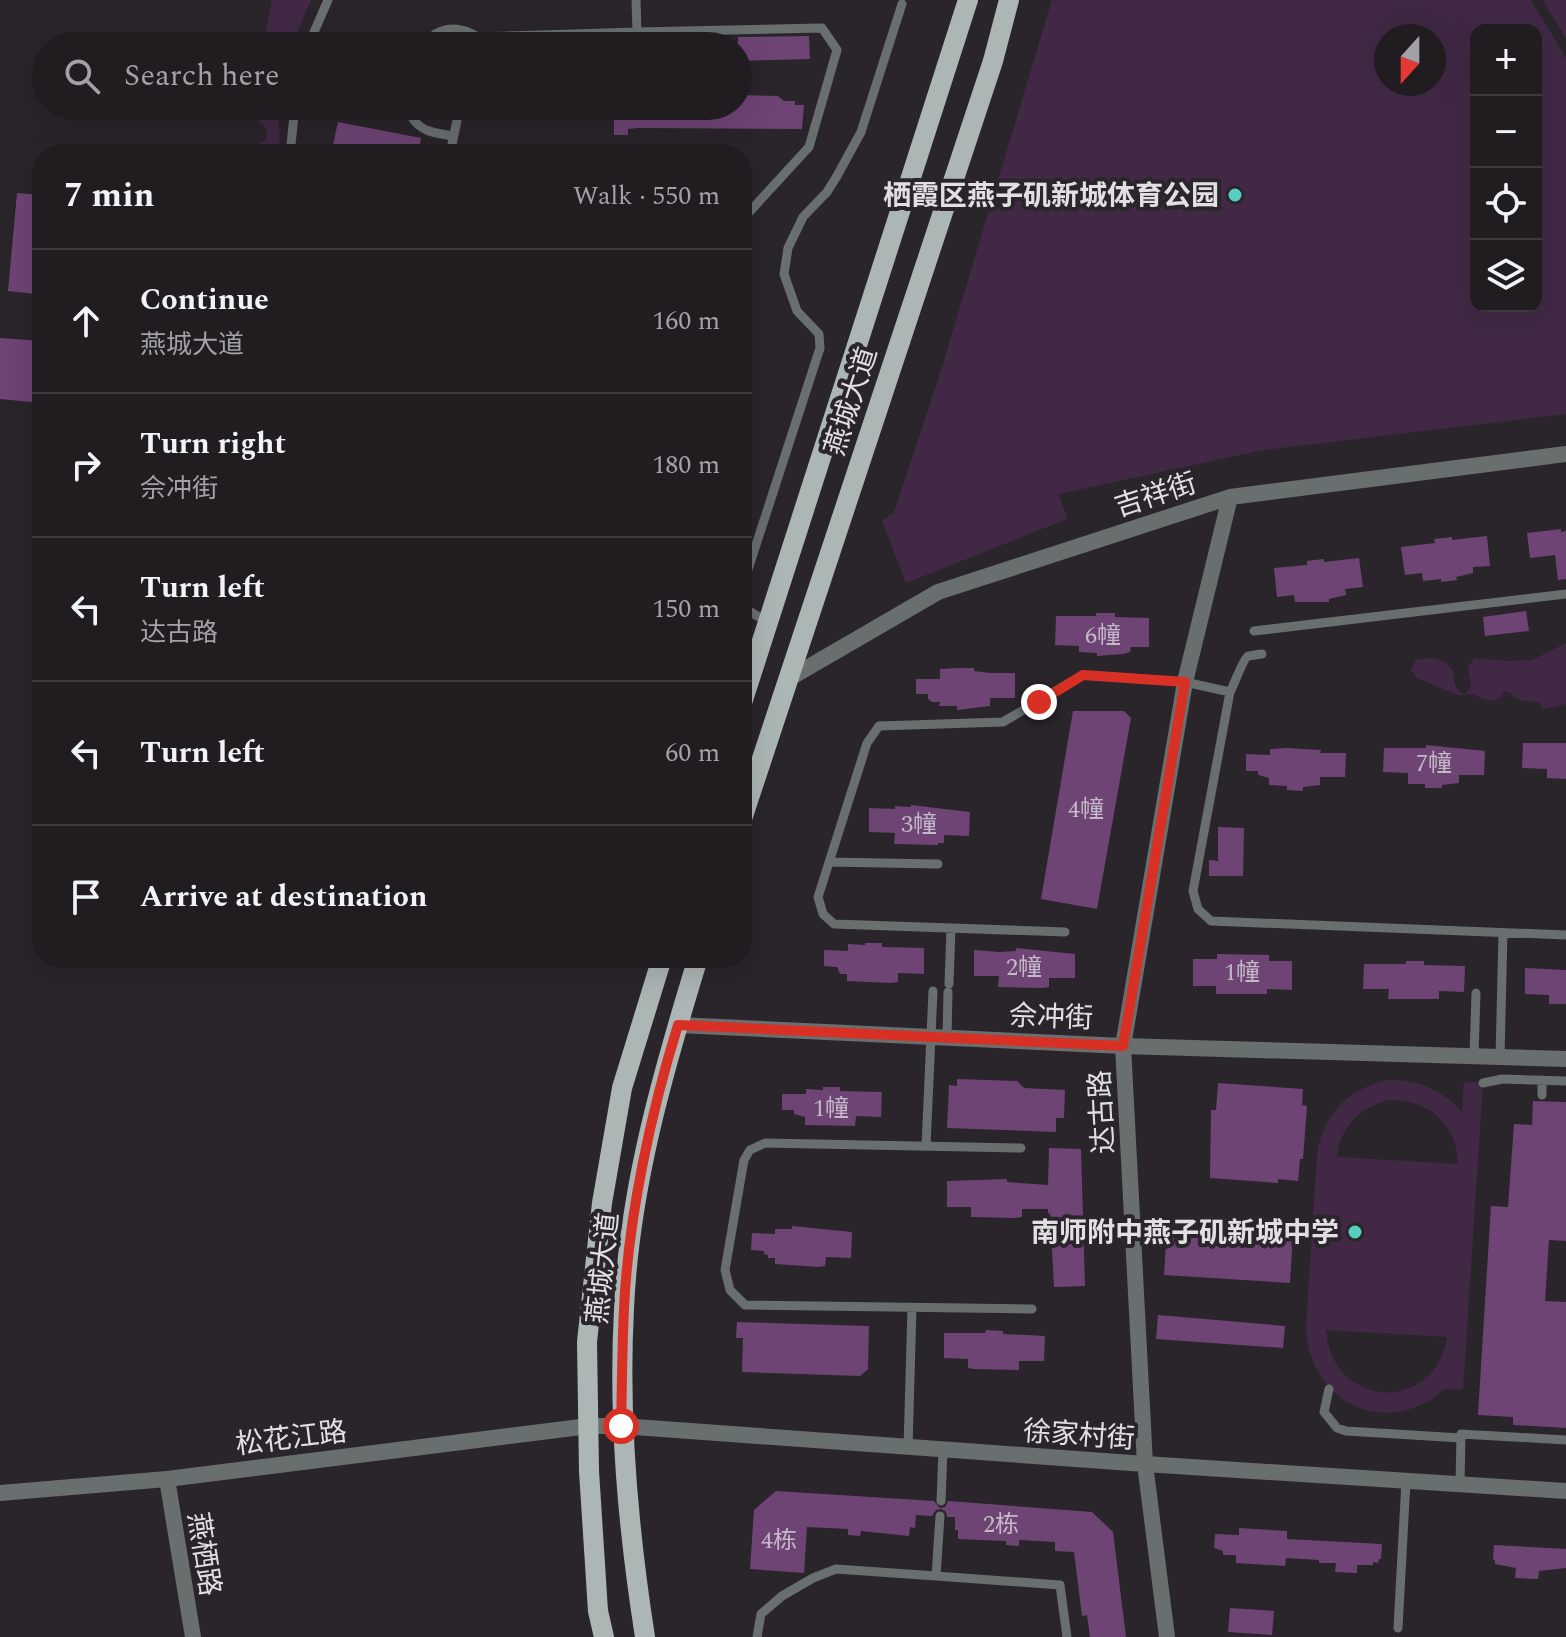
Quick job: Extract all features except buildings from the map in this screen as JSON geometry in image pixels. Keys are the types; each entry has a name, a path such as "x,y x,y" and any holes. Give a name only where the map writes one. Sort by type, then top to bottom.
{"main road":[{"name":"燕城大道","path":"752,672 968,0"},
{"name":"燕城大道","path":"752,789 993,61 1009,0"},
{"name":"燕城大道","path":"604,1637 598,1611 587,1342 602,1203 622,1088 659,968"},
{"name":"燕城大道","path":"645,1637 631,1547 621,1426 624,1306 638,1190 664,1069 695,968"}],"street":[{"name":"吉祥街","path":"788,679 938,592 1230,497 1566,454"},
{"name":"达古路","path":"1167,1637 1145,1464 1123,1046 1185,682 1230,497"},
{"name":"佘冲街","path":"678,1025 1123,1046 1566,1059"},
{"name":"徐家村街","path":"589,1426 1566,1491"},
{"name":"松花江路","path":"0,1493 167,1479 589,1426"},
{"name":"燕栖路","path":"167,1479 193,1637"}],"lane":[{"path":"314,32 328,0"},
{"path":"636,0 637,32 822,28 837,50 809,147 752,209"},
{"path":"752,557 820,348 819,334 797,311 784,274 788,248 803,217 827,192 861,132 902,4"},
{"path":"440,32 448,29 463,29 466,32"},
{"path":"291,144 294,120"},
{"path":"414,120 431,133 453,136"},
{"path":"452,144 457,120"},
{"path":"1254,631 1566,594"},
{"path":"752,613 768,622"},
{"path":"1262,654 1248,656 1244,660 1230,692 1193,891 1198,909 1211,921 1566,935"},
{"path":"1065,932 834,924 823,914 818,897 867,743 879,726 1003,722 1083,675 1185,682 1230,692"},
{"path":"829,862 938,864"},
{"path":"926,1146 948,988 951,928"},
{"path":"1500,1057 1503,933"},
{"path":"933,991 939,1038"},
{"path":"1474,1056 1476,993"},
{"path":"1483,1083 1502,1079 1566,1081"},
{"path":"1542,1080 1542,1095"},
{"path":"1021,1148 765,1143 750,1150 744,1160 725,1270 730,1290 745,1305 1032,1309"},
{"path":"908,1447 912,1308"},
{"path":"1329,1389 1324,1412 1337,1428 1461,1438"},
{"path":"1460,1484 1461,1434 1566,1440"},
{"path":"941,1501 943,1450"},
{"path":"1398,1628 1406,1481"},
{"path":"936,1576 940,1516"},
{"path":"757,1637 761,1614 782,1596 836,1569 1060,1585 1067,1637"}],"shaded area":[{"path":"272,0 311,0 297,32 266,32"},
{"name":"栖霞区燕子矶新城体育公园","path":"1052,0 1531,0 1566,58 1566,414 1263,450 1059,494 1067,519 906,583 882,521 894,512 942,367"},
{"path":"1543,0 1566,0 1566,39"},
{"path":"258,120 279,122 279,144 259,144 265,141 265,127"},
{"path":"1566,643 1566,704 1543,709 1540,703 1520,700 1508,692 1503,692 1493,701 1473,694 1458,695 1417,678 1411,670 1416,660 1432,658 1441,661 1453,670 1457,688 1465,694 1471,687 1468,668 1474,658 1532,660"},
{"path":"1388,1080 1420,1084 1446,1097 1462,1112 1464,1082 1483,1083 1463,1390 1444,1389 1417,1407 1386,1413 1368,1411 1336,1394 1315,1365 1306,1328 1320,1140 1339,1106 1373,1084","holes":["1389,1100 1417,1104 1438,1117 1452,1137 1458,1164 1337,1157 1347,1127 1361,1113","1326,1330 1447,1337 1447,1338 1438,1363 1423,1380 1404,1390 1384,1392 1363,1387 1345,1375 1332,1356"]}],"place":[{"name":"栖霞区燕子矶新城体育公园","path":"1235,195"},
{"name":"南师附中燕子矶新城中学","path":"1355,1232"}],"route":[{"path":"621,1426 624,1306 638,1190 664,1069 678,1025 1123,1046 1185,682 1083,675 1039,702"}]}
